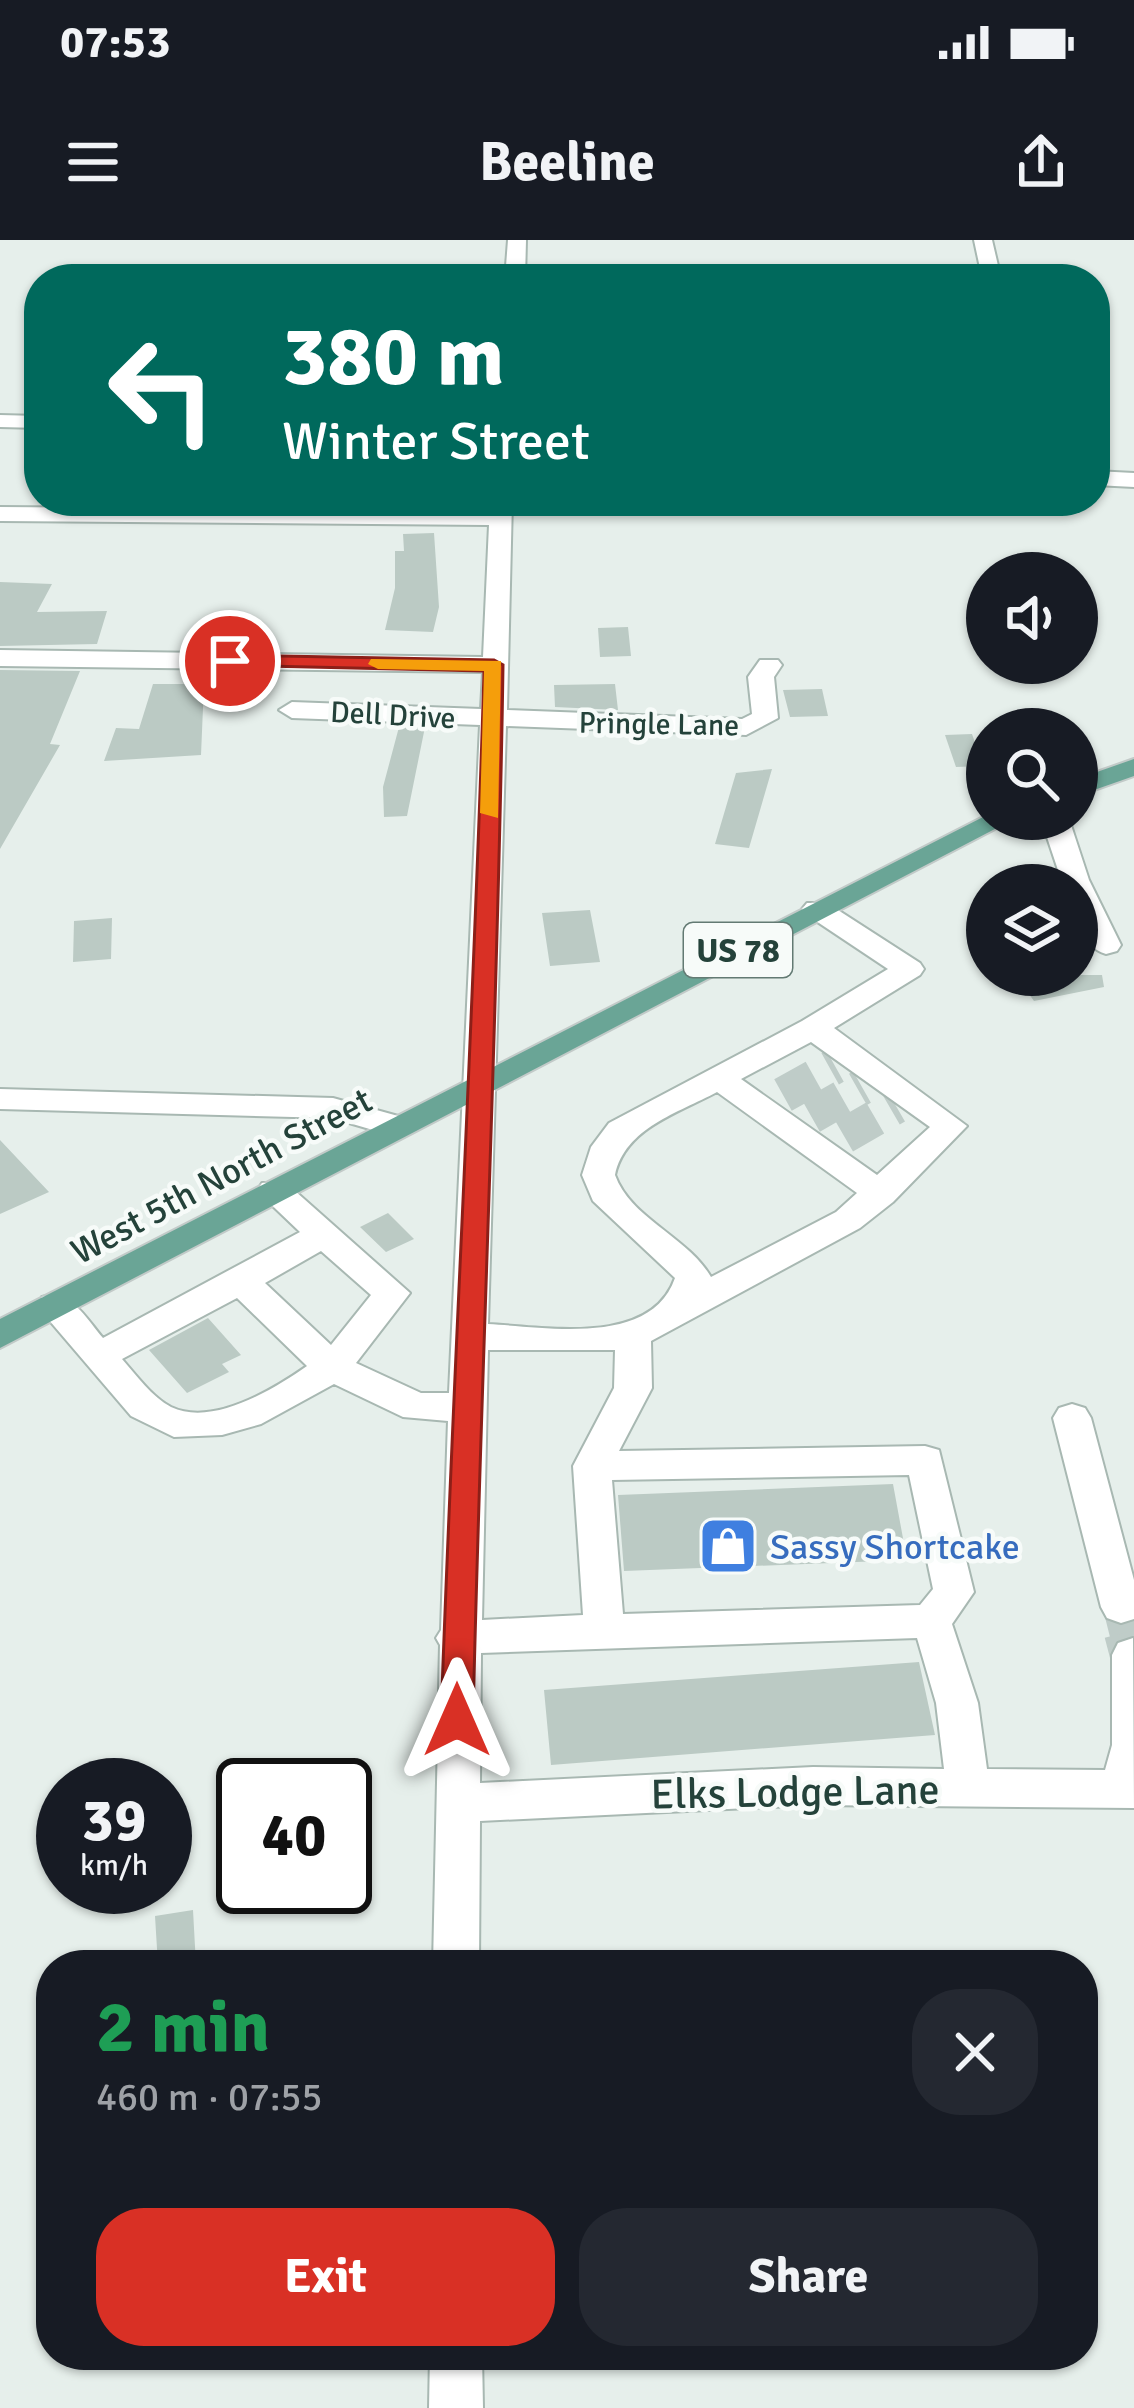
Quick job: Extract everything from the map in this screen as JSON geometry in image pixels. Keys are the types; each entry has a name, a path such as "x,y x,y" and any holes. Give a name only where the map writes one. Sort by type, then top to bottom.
{"main road":[{"path":"1098,780 1134,767"},
{"name":"US 78","path":"478,1084 966,836"},
{"name":"West 5th North Street","path":"0,1335 478,1084"}],"street":[{"path":"456,1950 458,1638 467,1336 487,965 500,516"},
{"path":"0,658 494,665"},
{"name":"Pringle Lane","path":"494,720 746,728 766,718 761,677 770,665"},
{"name":"Dell Drive","path":"292,710 494,720"},
{"path":"1062,840 1106,945"},
{"path":"681,1308 693,1277 682,1259 601,1192 595,1173 598,1154 621,1130 812,1028 909,969 817,909"},
{"path":"467,1336 602,1339 650,1331 681,1308 848,1220 951,1126 872,1082 812,1028"},
{"path":"718,1078 786,1112 832,1143 881,1194"},
{"path":"0,1099 333,1108 397,1126"},
{"path":"55,1306 155,1415 186,1427 222,1423 265,1406 331,1366 392,1293 274,1191"},
{"path":"100,1355 324,1234"},
{"path":"241,1280 331,1366 416,1408 465,1407"},
{"path":"604,1628 592,1466 633,1388 633,1334"},
{"path":"1072,1418 1121,1607"},
{"path":"592,1466 925,1460 954,1592 931,1622"},
{"path":"458,1638 604,1628 746,1629 931,1622"},
{"path":"931,1622 958,1695 968,1744 964,1788"},
{"path":"1128,1789 1133,1655"},
{"name":"Elks Lodge Lane","path":"457,1803 813,1786 1128,1789"},
{"path":"456,2370 456,2408"}],"building":[{"path":"434,533 439,607 433,632 385,630 395,588 395,551 404,551 403,534"},
{"path":"0,582 52,584 37,612 107,611 97,644 0,646"},
{"path":"628,627 631,656 600,657 598,628"},
{"path":"0,670 80,671 50,744 60,745 0,849"},
{"path":"153,684 204,684 201,755 104,761 116,728 139,729"},
{"path":"615,684 618,710 555,707 554,685"},
{"path":"822,689 828,716 790,717 783,690"},
{"path":"399,727 425,727 407,816 384,817 383,787"},
{"path":"966,734 966,767 956,767 945,735"},
{"path":"772,769 749,848 715,844 736,773"},
{"path":"590,910 600,962 550,966 542,913"},
{"path":"112,918 111,959 73,962 74,921"},
{"path":"0,1140 49,1192 0,1214"},
{"path":"388,1213 414,1239 386,1252 360,1227"},
{"path":"208,1318 241,1355 222,1364 229,1372 187,1393 149,1350"},
{"path":"893,1484 907,1560 624,1571 618,1495"},
{"path":"919,1662 935,1735 551,1765 544,1690"},
{"path":"193,1910 195,1950 157,1950 155,1916 192,1914"}],"tunnel":[{"path":"783,1095 835,1066"},
{"path":"811,1116 862,1087"},
{"path":"844,1136 896,1106"},
{"path":"1121,1607 1128,1635"},
{"path":"1127,1632 1133,1655"}],"slow traffic":[{"path":"378,664 494,665 491,813"}],"place":[{"name":"Sassy Shortcake","path":"728,1546"}],"route":[{"path":"230,661 494,665 488,944 469,1294 457,1720"}]}
